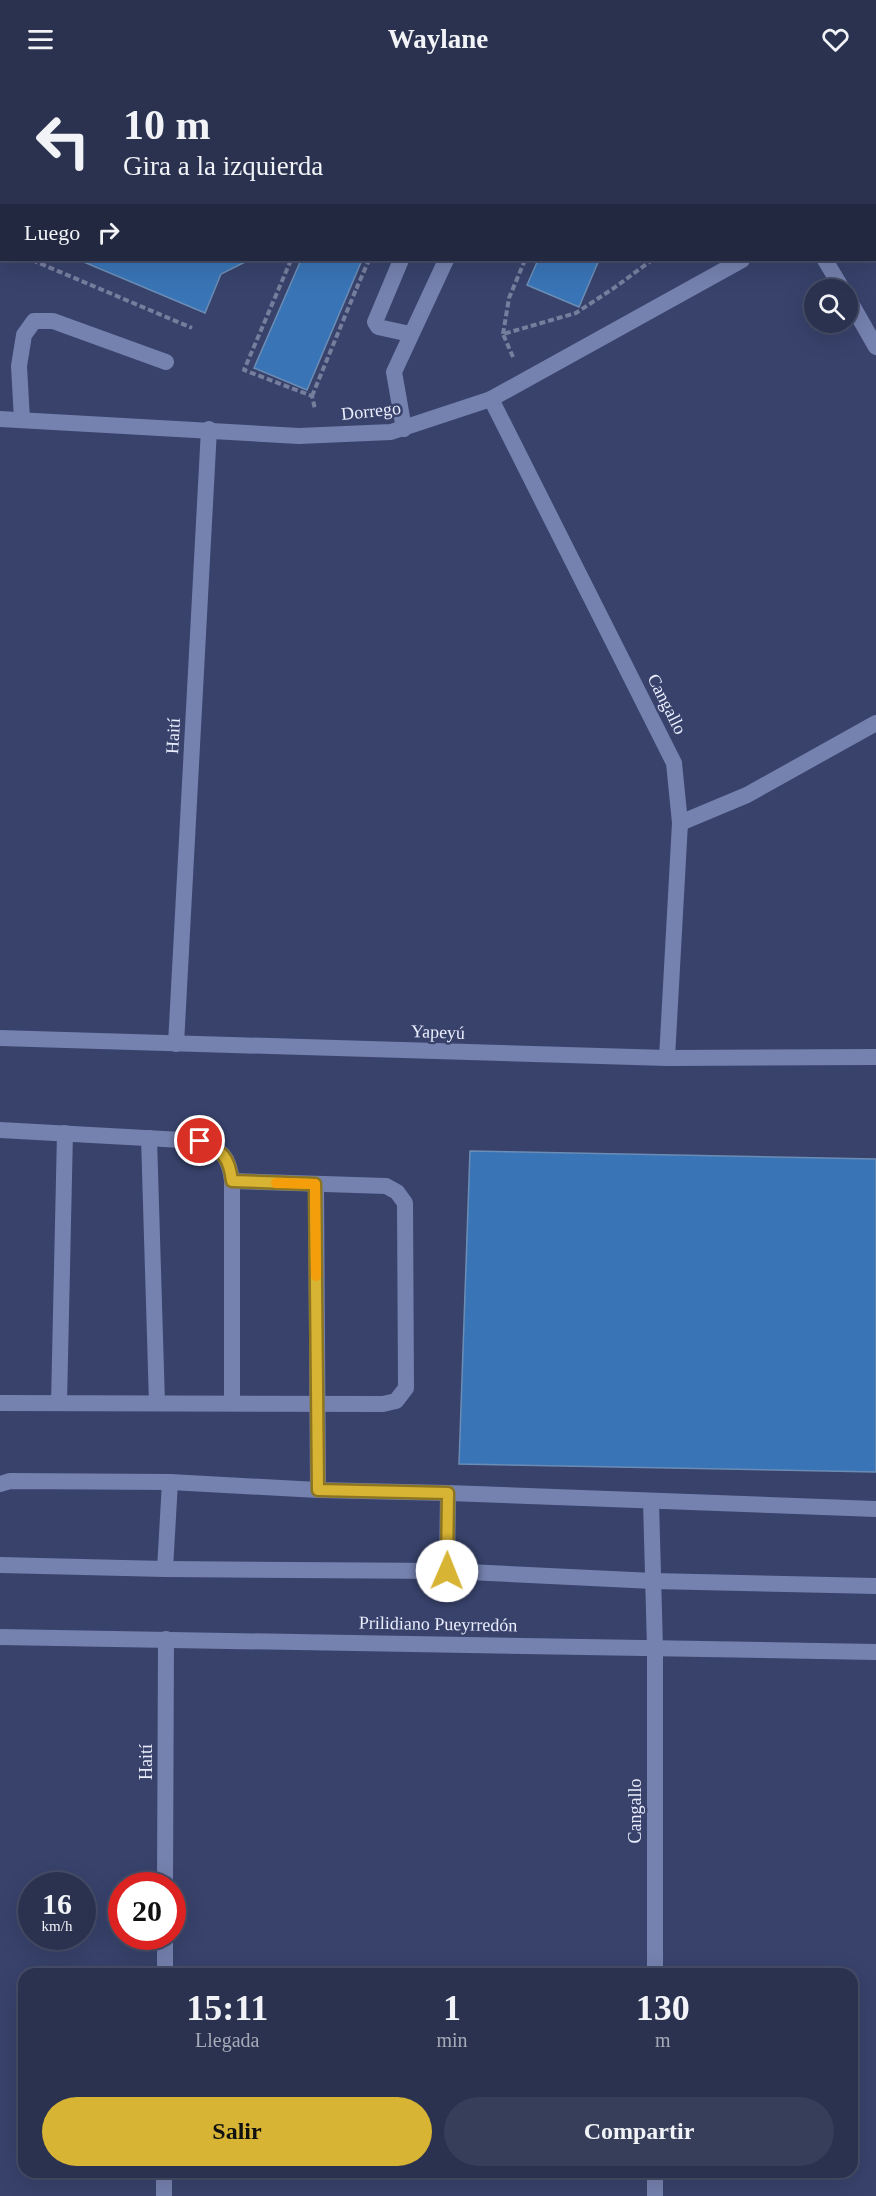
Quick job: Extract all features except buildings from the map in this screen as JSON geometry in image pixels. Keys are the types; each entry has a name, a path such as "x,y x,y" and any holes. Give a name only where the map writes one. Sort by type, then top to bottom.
{"street":[{"path":"401,261 375,322 378,327 410,334"},
{"path":"404,429 394,372 446,261"},
{"name":"Dorrego","path":"0,419 209,429 299,436 391,432 492,399 740,261"},
{"path":"826,261 836,279"},
{"path":"858,316 876,347"},
{"path":"22,420 19,366 24,335 34,321 53,321 166,362"},
{"name":"Cangallo","path":"492,399 674,763 680,824 667,1058"},
{"name":"Haití","path":"176,1044 209,429"},
{"path":"680,824 747,795 876,723"},
{"name":"Yapeyú","path":"0,1038 667,1058 876,1057"},
{"path":"0,1130 200,1141 219,1150 230,1163 232,1181 232,1403"},
{"path":"59,1403 65,1133"},
{"path":"149,1138 157,1403"},
{"path":"0,1403 383,1404 396,1401 406,1388 405,1203 397,1192 386,1186 232,1181"},
{"path":"315,1184 318,1490"},
{"path":"0,1484 10,1481 170,1482 318,1490 876,1509"},
{"path":"165,1569 170,1482"},
{"path":"447,1571 448,1493"},
{"name":"Cangallo","path":"651,1501 655,1648 655,1968"},
{"path":"0,1565 447,1571 653,1581 876,1586"},
{"name":"Prilidiano Pueyrredón","path":"0,1637 876,1652"},
{"name":"Haití","path":"165,1872 166,1639"},
{"path":"165,1950 165,1968"},
{"path":"164,2178 164,2196"},
{"path":"655,2178 655,2196"}],"path":[{"path":"34,261 192,328"},
{"path":"291,261 244,370 312,396"},
{"path":"522,381 503,334 509,298 525,261"},
{"path":"503,334 576,313 651,261"},
{"path":"318,417 312,396 357,287"}],"slow traffic":[{"path":"276,1183 315,1184 316,1276"}],"route":[{"path":"200,1141 219,1150 230,1163 232,1181 315,1184 318,1490 448,1493 447,1571"}]}
